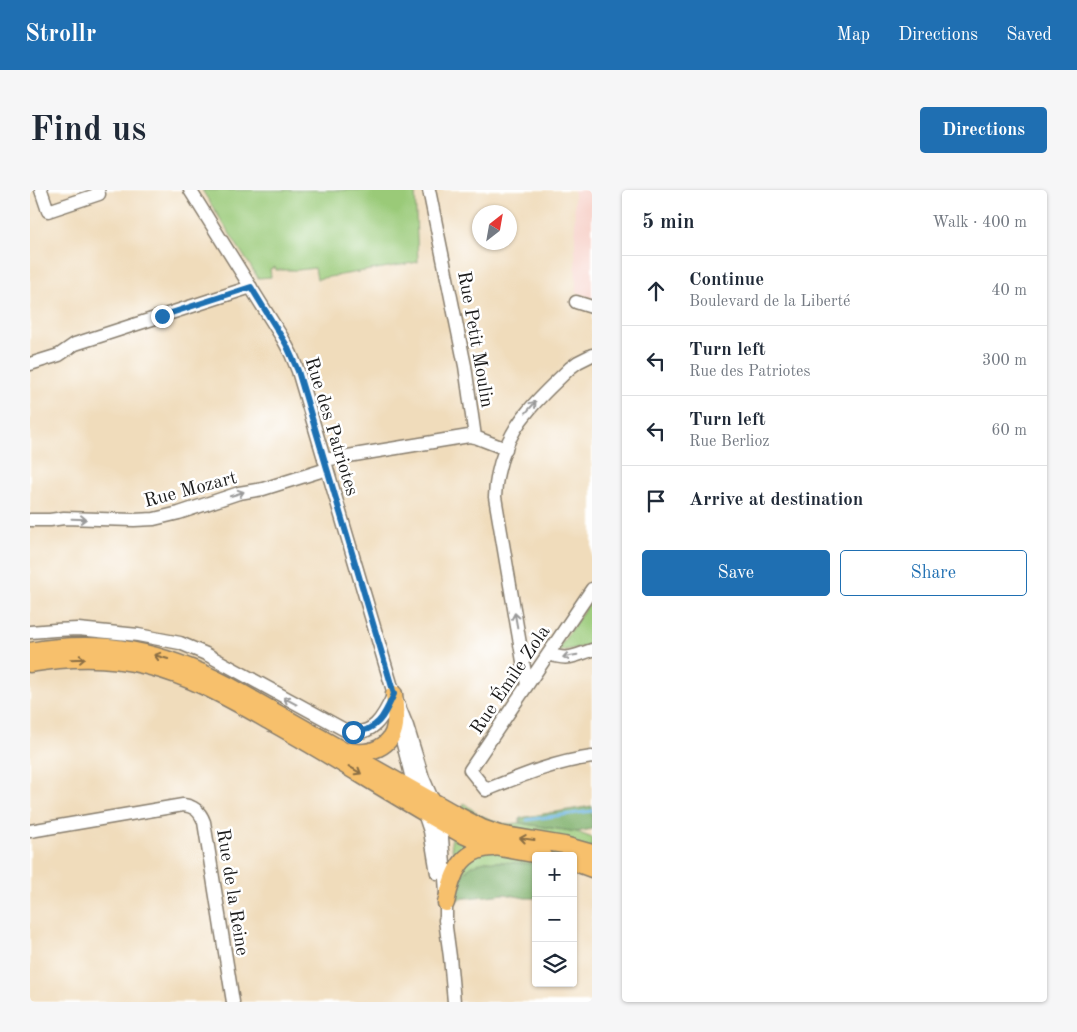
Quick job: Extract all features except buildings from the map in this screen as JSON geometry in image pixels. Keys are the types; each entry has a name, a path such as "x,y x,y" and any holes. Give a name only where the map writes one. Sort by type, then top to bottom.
{"main road":[{"path":"30,651 61,646 124,648 162,657 202,672 228,684 416,792 439,822 466,837 495,848"},
{"path":"30,664 60,660 96,659 126,661 182,676 217,692 328,754 429,807 507,836 564,845 592,853"},
{"path":"345,750 365,753 376,750 384,745 392,735 395,725 394,694"},
{"path":"446,903 452,878 456,870 464,860 476,851 484,848 495,848 532,854"},
{"path":"577,863 592,869"}],"street":[{"path":"41,190 48,211 99,194 98,190"},
{"name":"Rue des Patriotes","path":"190,190 286,344 294,362 394,694 407,726 423,778 429,807 430,831 446,928 454,1002"},
{"name":"Rue Petit Moulin","path":"430,190 465,366 475,437"},
{"path":"30,364 59,355 75,344 251,287"},
{"path":"576,302 592,307"},
{"path":"527,685 495,497 498,475 506,448 519,423 535,403 570,368 592,355"},
{"name":"Rue Mozart","path":"30,520 64,518 154,519 179,513 239,493 263,489 326,464 462,437 475,437"},
{"path":"475,437 506,448"},
{"name":"Rue Émile Zola","path":"592,589 470,770 486,790 548,766 592,757"},
{"path":"30,632 78,629 128,634 180,643 206,654 343,730 353,732 369,729 378,723 394,694"},
{"path":"548,654 558,658 566,658 592,650"},
{"name":"Rue des Patriotes","path":"394,694 402,740 416,792"},
{"path":"333,724 345,750"},
{"name":"Rue de la Reine","path":"30,830 183,805 198,811 204,822 233,1002"},
{"name":"Rue des Patriotes","path":"439,822 444,867 446,928"}],"shaded area":[{"path":"574,190 592,190 592,298 576,292"}],"green space":[{"path":"202,190 415,190 418,262 317,279 315,268 276,270 275,267 270,269 271,277 258,278"},
{"path":"592,599 592,645 556,652"},
{"path":"464,803 479,815 503,824 520,823 577,832 592,838 592,876 577,860 577,852 532,852 532,864 485,861 458,879 451,842"},
{"path":"592,806 592,829 577,832 520,823 520,818"},
{"path":"485,861 532,864 532,898 505,894 457,899 458,879 471,866"}],"waterway":[{"path":"527,820 592,811"}],"route":[{"path":"162,316 251,287 291,354 298,371 394,694 383,716 374,727 353,732"}]}
